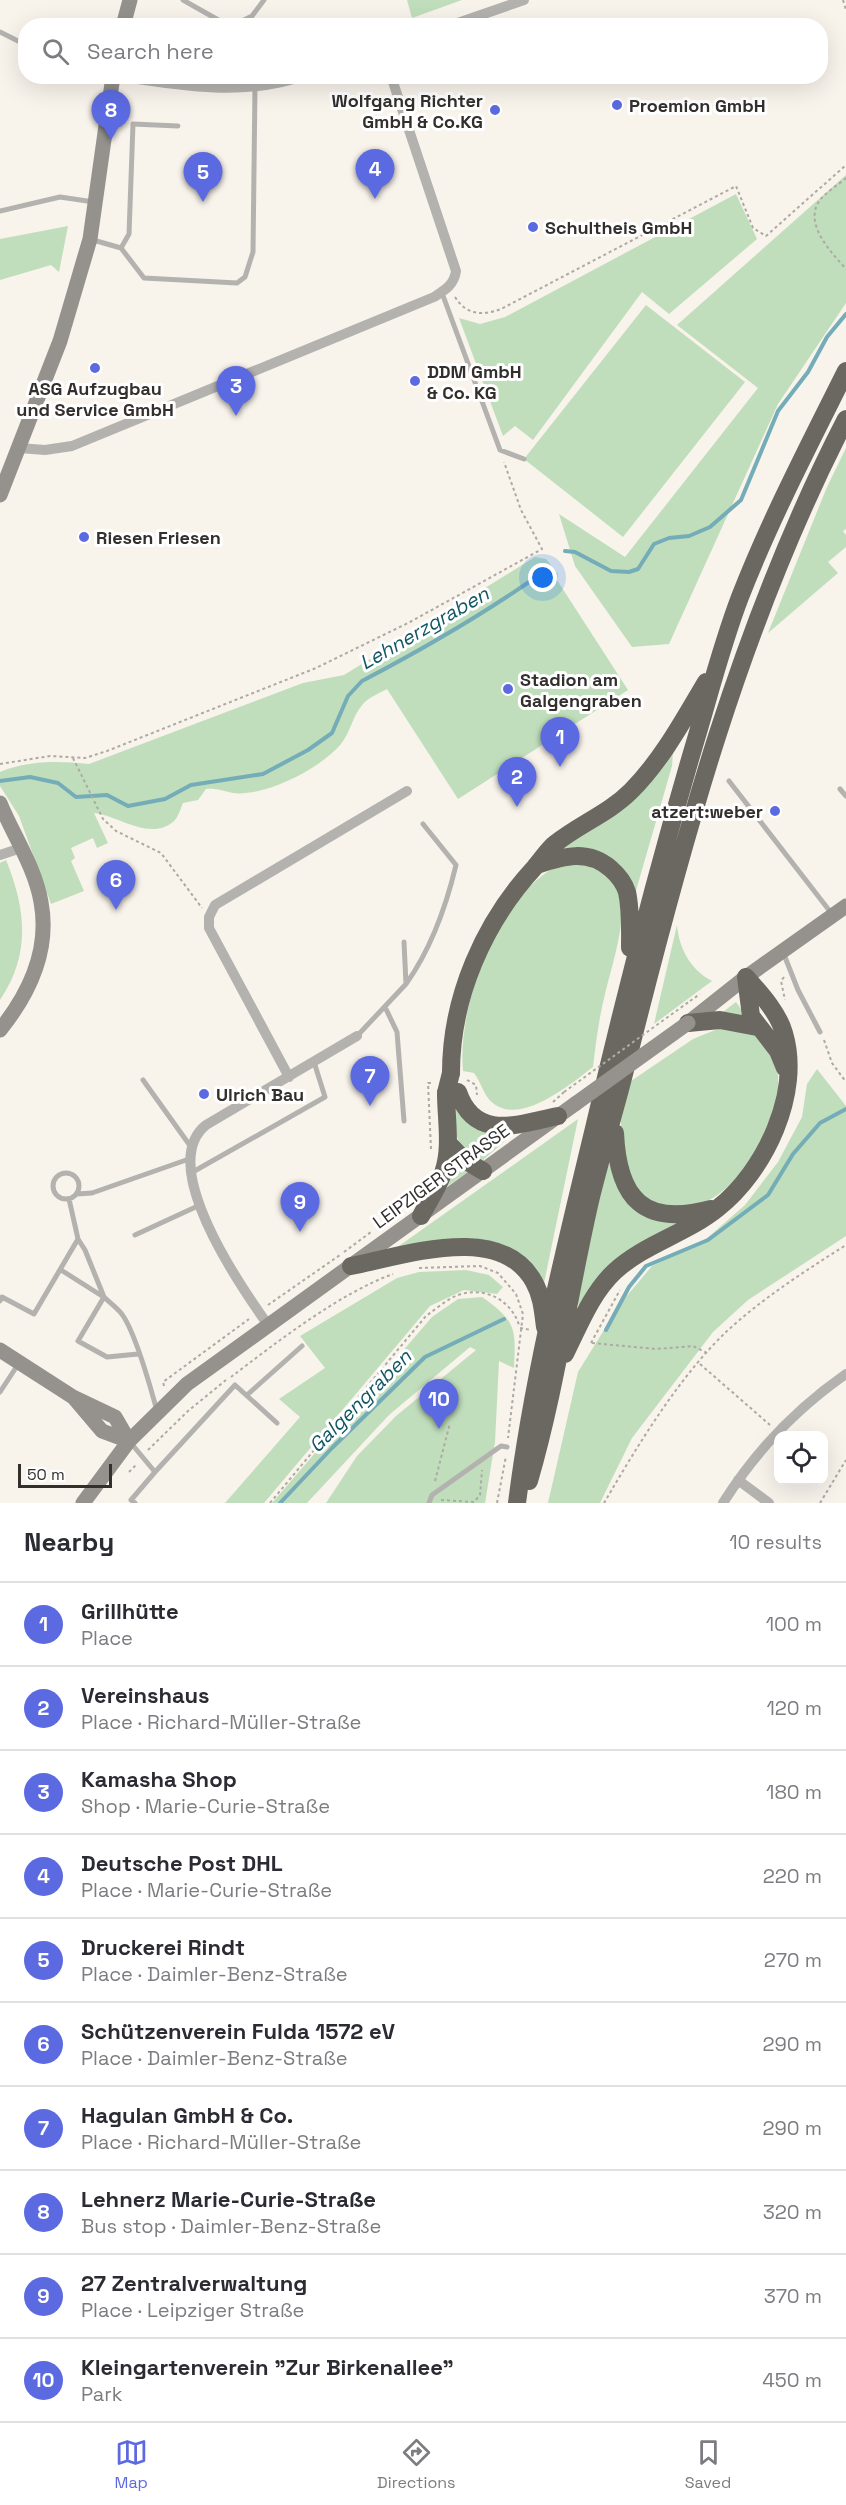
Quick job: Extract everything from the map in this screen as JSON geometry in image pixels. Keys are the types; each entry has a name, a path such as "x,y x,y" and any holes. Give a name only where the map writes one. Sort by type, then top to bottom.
{"highway":[{"path":"539,1334 662,852 719,659 741,596 807,449 846,371"},
{"path":"522,1503 536,1457 591,1196 614,1116 679,857 713,741 759,614 809,496 846,418"},
{"path":"554,1109 502,1127 490,1125 468,1112 451,1066 459,1007 480,948 506,900 555,843 614,806 631,790 665,748 719,659"},
{"path":"537,865 563,856 589,856 603,862 617,874 626,888 628,898 631,970"},
{"path":"553,1377 597,1292 613,1273 633,1257 695,1225 720,1207 741,1185 765,1149 786,1100 789,1078 788,1048 783,1030 764,997 746,977"},
{"path":"746,977 748,1002 757,1027 778,1051 789,1078"},
{"path":"692,1012 757,1027"},
{"path":"417,1208 443,1174 458,1088"},
{"path":"614,1116 616,1161 622,1182 634,1198 650,1210 670,1216 692,1214 720,1207"},
{"path":"448,1143 463,1159 483,1171"},
{"path":"351,1266 455,1247 480,1247 500,1251 521,1266 534,1282 541,1300 539,1334 517,1503"}],"main road":[{"path":"125,18 130,0"},
{"path":"0,495 60,341 90,239 113,84"},
{"path":"0,804 21,848 41,902 42,936 34,976 18,1008 0,1029"},
{"name":"LEIPZIGER STRASSE","path":"83,1503 129,1441 157,1410 187,1384 351,1266 417,1208 483,1171 569,1098 840,910"},
{"path":"0,1350 73,1397 102,1431 129,1441"}],"street":[{"path":"472,18 524,0"},
{"path":"244,84 255,86 265,84"},
{"path":"19,448 45,450 72,446 445,290 454,280 456,272 394,84"},
{"path":"290,1077 209,928 209,917 215,905 407,791"},
{"path":"0,855 21,848"},
{"path":"268,1325 219,1250 191,1173 189,1159 191,1147 197,1132 206,1125 357,1036"},
{"path":"723,1503 738,1480 777,1431 816,1395 846,1374"},
{"path":"738,1480 769,1503"}],"lane":[{"path":"183,0 216,18"},
{"path":"248,18 264,0"},
{"path":"0,33 18,41"},
{"path":"90,239 121,248 144,278 237,283 244,276 253,252 255,86"},
{"path":"121,248 129,234 133,124 177,126"},
{"path":"0,211 60,197 96,203"},
{"path":"445,290 500,450 524,459"},
{"path":"729,781 840,910"},
{"path":"840,789 846,796"},
{"path":"357,1036 406,984 424,958 450,891 456,865 423,824"},
{"path":"404,942 406,984"},
{"path":"783,951 820,1032"},
{"path":"385,1007 398,1032 404,1121"},
{"path":"191,1173 325,1097 314,1062"},
{"path":"143,1080 191,1147"},
{"path":"77,1194 79,1185 75,1177 68,1173 59,1174 53,1181 53,1191 60,1198 69,1199 77,1194 92,1193 189,1159"},
{"path":"56,1167 59,1174"},
{"path":"69,1199 78,1239 86,1250 104,1297"},
{"path":"135,1235 202,1205"},
{"path":"0,1301 2,1297 34,1314 78,1239"},
{"path":"61,1270 104,1297 123,1315 157,1410"},
{"path":"104,1297 78,1341 107,1357 138,1354"},
{"path":"247,1395 302,1346"},
{"path":"0,1392 19,1362"},
{"path":"135,1503 131,1500 235,1385 277,1423"},
{"path":"129,1441 155,1472"},
{"path":"430,1499 501,1446 507,1447"}],"path":[{"path":"843,0 846,10"},
{"path":"445,290 472,313 486,315 736,186 753,228 766,236 846,165"},
{"path":"846,178 818,203 815,219 821,239 846,268"},
{"path":"0,764 50,756 73,758 107,751 316,668 410,622 542,549 521,510 500,450"},
{"path":"73,758 103,819 116,831 161,853 183,886 209,917"},
{"path":"789,968 781,981 789,1009"},
{"path":"554,1109 692,1012"},
{"path":"820,1032 832,1063 846,1082"},
{"path":"428,1083 432,1155"},
{"path":"458,1088 476,1085 477,1096"},
{"path":"398,1214 417,1208"},
{"path":"267,1306 379,1227"},
{"path":"604,1503 647,1432 707,1353 750,1310 846,1245"},
{"path":"412,1269 457,1265 489,1269 504,1279 516,1294 522,1307 507,1447 497,1503"},
{"path":"149,1450 188,1411 280,1340 371,1281 402,1270"},
{"path":"621,1287 591,1342 656,1349 693,1346 707,1353"},
{"path":"270,1503 426,1316 446,1302 473,1292 499,1298 516,1314 520,1328"},
{"path":"163,1382 252,1316"},
{"path":"520,1328 539,1334"},
{"path":"699,1363 770,1424"},
{"path":"450,1423 430,1499 474,1502 480,1495 483,1459"},
{"path":"820,1503 846,1460"},
{"path":"129,1472 134,1467"}],"green space":[{"path":"407,0 462,0 412,18"},
{"path":"846,175 846,303 778,404 669,644 632,647 575,566 559,514 625,557 758,388 677,325"},
{"path":"736,194 757,239 669,314 642,292 533,440 515,426 503,436 459,318 480,324 505,317"},
{"path":"68,226 59,272 51,265 0,280 0,239"},
{"path":"646,305 745,382 623,537 524,459"},
{"path":"846,448 846,529 843,531 846,535 846,547 828,562 838,573 768,633 827,487"},
{"path":"535,557 546,559 558,574 557,580 628,690 458,799 387,689 363,704 344,740 332,753 306,772 276,786 246,793 206,789 198,800 183,803 175,820 156,829 134,826 94,813 108,843 97,848 93,838 71,848 75,858 71,861 84,891 51,904 19,816 0,786 0,772 22,765 44,762 89,764 303,683 344,675"},
{"path":"673,751 672,766 635,894 631,885 559,851"},
{"path":"6,860 18,896 22,931 17,966 0,1000 0,863"},
{"path":"569,864 594,868 610,878 619,893 622,911 616,953 601,1012 593,1067 560,1091 532,1106 505,1109 490,1101 474,1073 463,1071 466,1019 473,991 483,962 511,910 528,889 547,872"},
{"path":"677,925 680,942 687,958 698,971 712,981 654,1024"},
{"path":"736,1002 745,1015 719,1015"},
{"path":"720,1028 756,1034 772,1057 776,1065 778,1083 776,1103 770,1124 748,1164 719,1194 703,1203 688,1207 666,1206 645,1200 621,1159 621,1121 631,1081 693,1039"},
{"path":"817,1069 846,1106 846,1236 748,1300 713,1332 632,1438 600,1503 548,1503 578,1372 620,1304 652,1266 705,1240 745,1205 778,1162 802,1117 807,1084"},
{"path":"454,1095 512,1135 483,1160 462,1148 457,1137"},
{"path":"578,1119 543,1288 513,1251 487,1240 453,1241 389,1253"},
{"path":"451,1158 471,1170 443,1189"},
{"path":"611,1163 623,1193 691,1217 579,1305 576,1304 607,1165"},
{"path":"466,1270 489,1275 503,1287 497,1294 464,1290 430,1306 264,1503 225,1503 300,1417 279,1399 325,1368 300,1336 397,1278 419,1272"},
{"path":"482,1297 508,1319 515,1343 514,1368 499,1361 495,1442 485,1503 326,1503 357,1456 396,1416 476,1350 470,1347 389,1415 307,1503 272,1503 432,1317 458,1299"}],"waterway":[{"name":"Lehnerzgraben","path":"565,551 575,552 611,571 629,572 638,569 654,544 669,538 689,536 710,527 741,500 778,411 808,372 827,337 846,314"},
{"name":"Lehnerzgraben","path":"0,781 30,777 58,783 76,797 107,795 128,806 165,799 191,785 263,774 308,750 332,733 348,696 362,681 457,628 549,568"},
{"name":"Galgengraben","path":"606,1330 629,1287 646,1266 708,1240 768,1195 793,1154 820,1123 846,1109"},
{"name":"Galgengraben","path":"280,1503 332,1448 425,1357 504,1319"}],"place":[{"name":"Proemion GmbH","path":"617,105"},
{"name":"Wolfgang Richter GmbH & Co.KG","path":"495,110"},
{"name":"Lehnerz Marie-Curie-Straße","path":"111,140"},
{"name":"Deutsche Post DHL","path":"375,199"},
{"name":"Druckerei Rindt","path":"203,202"},
{"name":"Schultheis GmbH","path":"533,227"},
{"name":"ASG Aufzugbau und Service GmbH","path":"95,368"},
{"name":"DDM GmbH & Co. KG","path":"415,381"},
{"name":"Kamasha Shop","path":"236,416"},
{"name":"Riesen Friesen","path":"84,537"},
{"name":"Stadion am Galgengraben","path":"508,689"},
{"name":"Grillhütte","path":"560,767"},
{"name":"Vereinshaus","path":"517,807"},
{"name":"atzert:weber","path":"775,811"},
{"name":"Schützenverein Fulda 1572 eV","path":"116,910"},
{"name":"Ulrich Bau","path":"204,1094"},
{"name":"Hagulan GmbH & Co.","path":"370,1106"},
{"name":"27 Zentralverwaltung","path":"300,1232"},
{"name":"Kleingartenverein \"Zur Birkenallee\"","path":"439,1429"}]}
